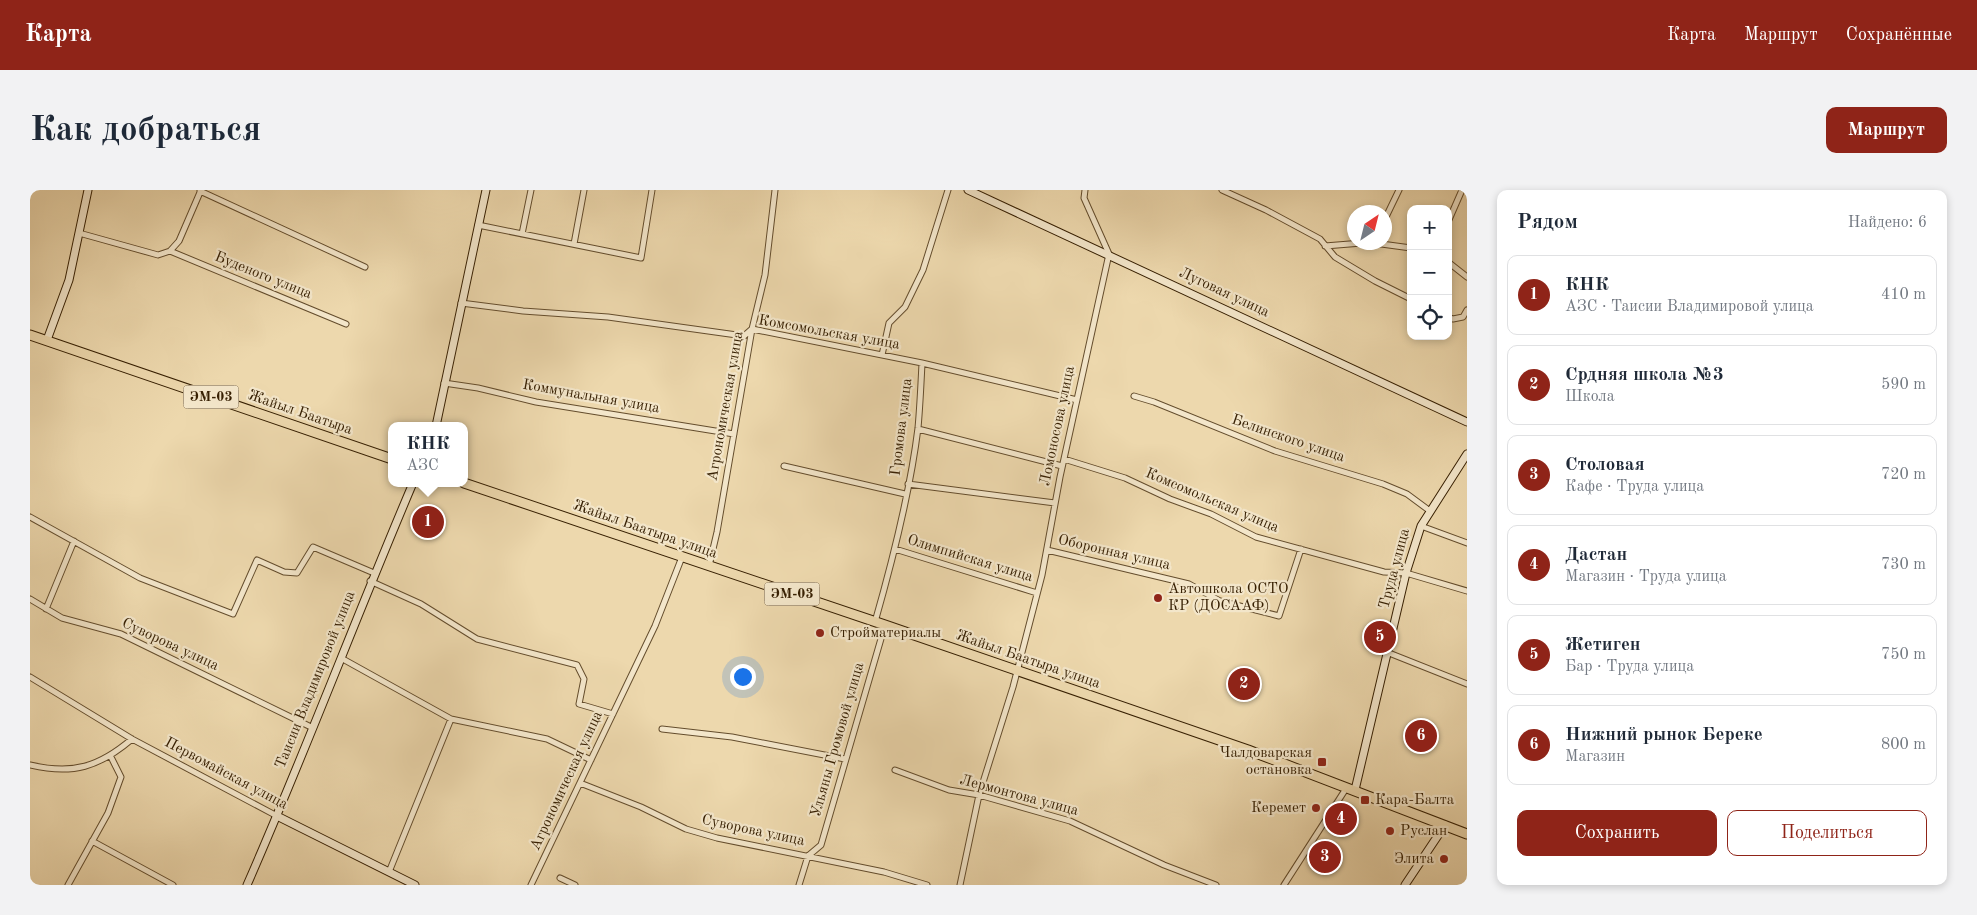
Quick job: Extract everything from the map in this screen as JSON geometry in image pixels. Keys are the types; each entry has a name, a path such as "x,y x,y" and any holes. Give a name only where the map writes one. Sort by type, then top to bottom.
{"highway":[{"name":"Жайыл Баатыра","path":"30,335 388,458"},
{"name":"Жайыл Баатыра улица","path":"468,484 708,567 886,625 1351,788 1467,834"}],"street":[{"path":"47,340 69,280 88,190"},
{"path":"170,251 179,241 200,190 365,267"},
{"path":"437,422 460,303 486,190"},
{"path":"522,234 531,190"},
{"path":"574,244 584,190"},
{"path":"478,225 641,258 652,190"},
{"name":"Агрономическая улица","path":"708,567 717,532 752,329 765,275 775,190"},
{"path":"882,355 889,323 905,307 924,270 948,190"},
{"name":"Луговая улица","path":"968,190 1467,422"},
{"path":"1084,190 1084,198 1109,254"},
{"path":"1222,190 1266,210 1320,239 1335,257 1375,281 1407,296"},
{"path":"1392,205 1399,190"},
{"path":"1452,213 1462,190"},
{"name":"Буденого улица","path":"79,233 158,255 170,251 346,324"},
{"path":"1325,246 1347,245"},
{"path":"1392,245 1407,247"},
{"name":"Ломоносова улица","path":"960,885 979,795 1017,672 1037,593 1047,550 1062,466 1109,254"},
{"path":"1452,265 1467,277"},
{"name":"Комсомольская улица","path":"460,303 608,318 744,336 752,329 922,363 1077,400"},
{"path":"1452,319 1463,317 1467,310"},
{"name":"Громова улица","path":"875,622 895,550 918,429 922,363"},
{"name":"Коммунальная улица","path":"444,383 478,388 536,402 734,434"},
{"name":"Белинского улица","path":"1134,396 1154,402 1275,450 1383,484 1407,494 1430,511"},
{"path":"918,429 1062,466"},
{"name":"Труда улица","path":"1351,788 1389,653 1406,573 1421,526 1467,454"},
{"name":"Комсомольская улица","path":"1064,459 1125,478 1170,499 1211,514 1256,537 1384,572 1406,573 1467,592"},
{"name":"Громова улица","path":"784,466 905,494"},
{"path":"908,484 1056,503"},
{"name":"Таисии Владимировой улица","path":"247,885 277,816 370,582 411,487"},
{"path":"30,517 140,578 233,614 257,560 284,572 297,573 313,547 374,573"},
{"path":"1421,526 1467,544"},
{"path":"46,609 74,541"},
{"name":"Оборонная улица","path":"1047,550 1189,584 1220,601 1279,616 1301,549"},
{"name":"Олимпийская улица","path":"895,550 1037,593"},
{"name":"Агрономическая улица","path":"531,885 656,626 682,558"},
{"path":"370,582 421,604 477,640 577,665 584,679 579,704 612,714"},
{"name":"Суворова улица","path":"30,599 62,618 121,634 311,727"},
{"name":"Ульяны Громовой улица","path":"799,885 808,856 821,844 886,625"},
{"path":"1389,653 1467,684"},
{"path":"341,658 451,719 547,739 591,760"},
{"name":"Первомайская улица","path":"30,677 132,739 277,816 415,885"},
{"path":"389,872 451,719"},
{"path":"662,729 732,737 845,758"},
{"path":"30,764 46,769 76,770 111,757 132,739"},
{"path":"68,885 108,812 121,777 111,757"},
{"name":"Лермонтова улица","path":"895,770 949,790 979,795 1070,821 1164,865 1216,885"},
{"name":"Суворова улица","path":"580,783 641,807 686,829 717,838 884,872 927,885"},
{"path":"1284,885 1338,803 1351,788"},
{"path":"1405,885 1444,825"},
{"path":"92,841 173,885"},
{"path":"560,878 575,885"}],"place":[{"name":"КНК","path":"428,522"},
{"name":"Автошкола ОСТО КР (ДОСААФ)","path":"1158,598"},
{"name":"Стройматериалы","path":"820,633"},
{"name":"Жетиген","path":"1380,637"},
{"name":"Срдняя школа №3","path":"1244,684"},
{"name":"Нижний рынок Береке","path":"1421,736"},
{"name":"Чалдоварская остановка","path":"1322,762"},
{"name":"Кара-Балта","path":"1365,800"},
{"name":"Керемет","path":"1316,808"},
{"name":"Дастан","path":"1341,819"},
{"name":"Руслан","path":"1390,831"},
{"name":"Столовая","path":"1325,857"},
{"name":"Элита","path":"1444,859"}]}
